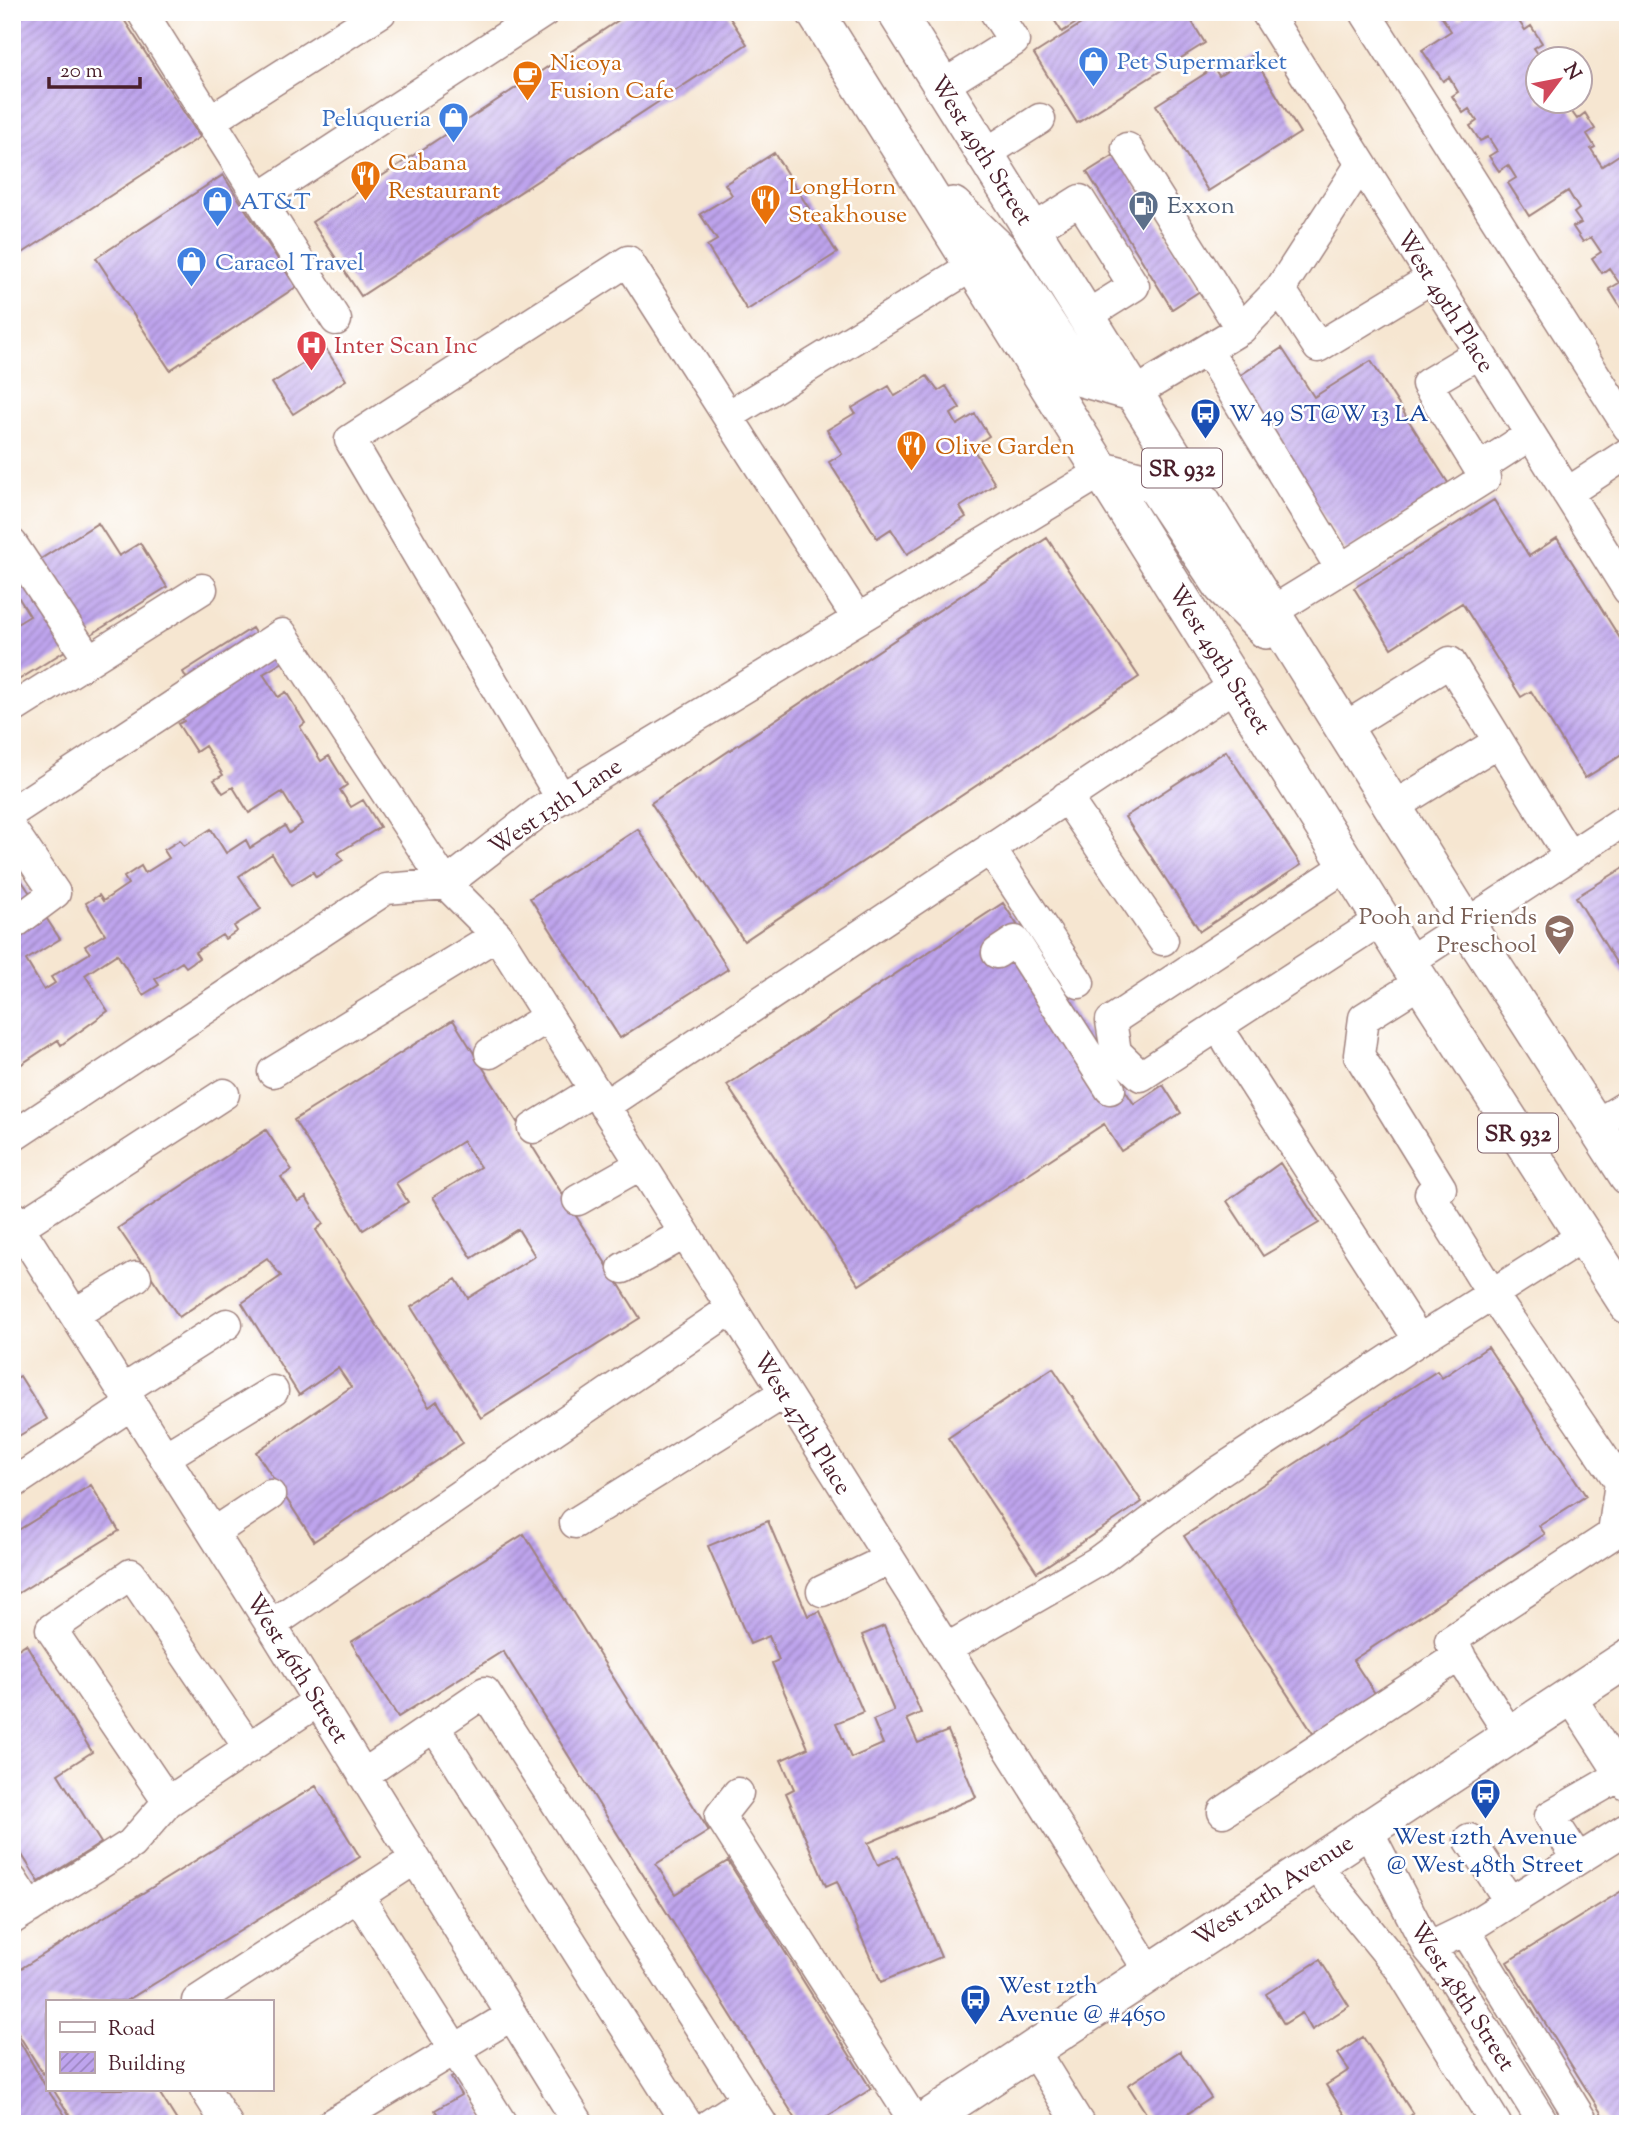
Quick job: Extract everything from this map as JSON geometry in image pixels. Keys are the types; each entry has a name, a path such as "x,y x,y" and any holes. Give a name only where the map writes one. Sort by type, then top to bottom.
{"main road":[{"name":"West 49th Street","path":"815,12 1381,920 1628,1305"},
{"name":"West 49th Street","path":"896,12 1466,924 1628,1175"},
{"path":"910,164 998,249 1082,378 1135,393"},
{"path":"1103,471 1154,484 1223,587 1309,672"},
{"name":"West 12th Avenue","path":"918,2124 1628,1658"}],"street":[{"path":"142,12 336,320"},
{"path":"210,121 382,12"},
{"path":"259,198 544,12"},
{"path":"942,86 1014,41 995,12"},
{"name":"West 49th Place","path":"1266,12 1567,493 1620,559 1628,590"},
{"path":"1368,12 1366,14 1628,427"},
{"path":"985,154 1040,119"},
{"path":"1127,148 1241,329"},
{"path":"1135,393 1241,329 1280,289 1361,164"},
{"path":"1032,230 1080,200 1134,286 1086,316"},
{"path":"561,798 350,440 628,261 857,618"},
{"path":"728,416 974,265"},
{"path":"1280,289 1318,347 1432,278"},
{"path":"1207,351 1341,569"},
{"path":"1272,612 1485,478 1427,384 1479,353"},
{"path":"1479,468 1530,435"},
{"path":"1567,493 1628,453"},
{"name":"West 13th Lane","path":"446,884 561,798 1103,471"},
{"path":"12,544 89,660"},
{"path":"12,709 202,589"},
{"name":"West 47th Place","path":"12,812 282,634 446,884 497,935 1149,1971"},
{"path":"1344,728 1450,662 1569,856"},
{"path":"533,1128 599,1099 990,848 1236,685"},
{"path":"1393,807 1498,742"},
{"path":"1066,797 1163,940"},
{"path":"1510,1735 1450,1641 1613,1534 1620,1482 1492,1294 1430,1194 1441,1188 1359,1055 1364,1018 1466,924 1628,818"},
{"path":"12,830 55,893 12,925"},
{"path":"990,848 1079,983"},
{"path":"1348,865 1111,1021 1116,1052 1141,1076 1381,920"},
{"path":"12,1137 386,889 446,884"},
{"path":"273,1072 497,935"},
{"path":"997,953 1015,941 1110,1089"},
{"path":"490,1053 548,1017"},
{"path":"1228,1043 1419,1340"},
{"path":"16,1221 224,1094"},
{"path":"1595,1125 1628,1105"},
{"path":"578,1200 640,1165"},
{"name":"West 46th Street","path":"16,1221 271,1625 576,2123"},
{"path":"623,1268 684,1234"},
{"path":"946,1649 1097,1562 1209,1478 1583,1236"},
{"path":"74,1314 136,1277"},
{"path":"271,1625 731,1309"},
{"path":"12,1484 226,1324"},
{"path":"165,1457 272,1391"},
{"path":"575,1523 784,1393"},
{"path":"213,1533 270,1495"},
{"path":"822,1591 889,1559"},
{"path":"168,1802 51,1629 131,1574 249,1748"},
{"path":"1223,1812 1460,1655"},
{"path":"363,1774 485,1692 754,2112 710,2124"},
{"path":"1570,1696 1625,1777 1550,1816 1577,1859"},
{"path":"12,1880 21,1913 131,1844 168,1802 318,1701"},
{"path":"435,1726 687,2124"},
{"path":"737,1793 720,1816 918,2124"},
{"path":"1428,1948 1465,1930 1628,1828"},
{"name":"West 48th Street","path":"1367,1829 1428,1948 1455,1981 1544,2124"},
{"path":"1469,1839 1510,1902"},
{"path":"199,2000 415,1859"},
{"name":"West 48th Street","path":"1314,1863 1401,1970 1496,2124"},
{"path":"358,1896 502,2124"},
{"path":"1465,1930 1584,2124"},
{"path":"331,2124 512,2015"},
{"path":"1032,2048 1079,2124"},
{"path":"206,2090 227,2124"}],"building":[{"path":"12,12 119,12 200,137 12,260"},
{"path":"631,12 726,12 747,44 361,296 312,222"},
{"path":"1049,12 1093,12 1062,32"},
{"name":"Pet Supermarket","path":"1100,12 1186,12 1205,43 1077,123 1034,54"},
{"path":"1446,12 1453,12 1459,20 1465,16 1463,12 1523,12 1516,17 1525,30 1531,26 1542,43 1537,46 1524,46 1524,116 1575,116 1577,119 1587,116 1595,129 1587,134 1595,147 1591,149 1602,166 1628,149 1628,319 1609,289 1619,283 1609,268 1602,273 1592,258 1601,252 1591,237 1583,242 1573,227 1581,223 1574,213 1579,209 1568,191 1529,216 1508,183 1516,178 1508,165 1499,171 1489,156 1497,151 1488,137 1480,141 1470,126 1477,121 1469,109 1463,113 1452,96 1458,92 1449,77 1443,81 1422,50 1451,31 1441,16"},
{"path":"1252,55 1300,133 1208,191 1156,105 1214,68 1219,76"},
{"name":"LongHorn Steakhouse","path":"774,153 837,253 747,310 707,246 717,240 700,214 732,195 725,184"},
{"name":"Exxon","path":"1116,154 1200,291 1172,309 1087,172"},
{"path":"223,175 296,287 170,370 96,258"},
{"path":"1282,348 1314,397 1371,361 1450,486 1346,551 1236,378"},
{"path":"326,349 346,380 293,414 272,383"},
{"name":"Olive Garden","path":"927,376 938,391 946,386 960,408 951,414 957,425 975,414 989,436 972,447 995,484 960,507 966,517 907,554 891,529 877,538 829,462 842,454 827,430 855,413 852,408 889,386 895,396"},
{"path":"1494,500 1529,556 1557,538 1628,651 1628,751 1585,778 1531,691 1521,697 1462,603 1391,648 1354,588"},
{"path":"98,523 119,556 140,543 167,587 12,684 12,627 30,616 12,587 12,577"},
{"path":"1047,538 1139,677 744,941 651,803"},
{"path":"252,628 265,649 272,645 283,662 263,674 278,697 286,692 305,723 300,727 321,761 329,756 347,785 340,790 351,807 363,800 380,827 338,853 343,860 316,877 313,872 292,885 272,854 239,876 261,909 234,926 237,931 225,939 222,935 195,952 199,958 186,967 182,962 155,979 159,985 143,995 117,954 85,975 108,1011 61,1045 58,1040 17,1067 12,1059 12,853 22,868 16,872 60,939 26,960 44,990 55,983 51,977 90,953 85,946 105,934 86,903 99,895 103,901 128,884 124,877 141,866 145,873 169,858 164,850 180,840 184,846 211,829 226,853 246,840 250,848 285,826 289,833 302,824 282,792 249,813 233,787 223,793 214,780 223,775 205,746 196,752 178,724 184,721 167,694 188,681 183,672"},
{"path":"1226,751 1301,865 1200,931 1125,817"},
{"path":"638,829 728,969 620,1038 530,898"},
{"path":"1628,865 1628,982 1576,897"},
{"path":"1003,903 1134,1104 1163,1085 1181,1113 1121,1151 1104,1124 859,1285 727,1085"},
{"path":"453,1020 640,1318 481,1418 411,1307 456,1279 468,1298 535,1256 518,1229 472,1258 433,1197 480,1167 463,1141 396,1183 408,1202 363,1230 294,1120"},
{"path":"266,1130 292,1170 281,1177 298,1202 306,1197 323,1224 316,1230 429,1407 437,1401 463,1443 314,1541 256,1452 351,1387 338,1368 299,1395 242,1303 281,1276 267,1258 179,1317 118,1228"},
{"path":"1280,1163 1319,1223 1263,1256 1227,1201"},
{"path":"1488,1347 1586,1496 1539,1526 1545,1534 1353,1660 1380,1701 1318,1741 1184,1536 1437,1371 1442,1378"},
{"path":"1053,1368 1142,1502 1037,1572 948,1438"},
{"path":"20,1376 47,1419 12,1440 12,1380"},
{"path":"91,1485 119,1531 12,1597 12,1534"},
{"path":"768,1521 808,1616 820,1611 863,1712 836,1723 851,1758 883,1744 873,1720 894,1711 862,1635 884,1626 921,1713 907,1719 918,1743 948,1731 976,1797 868,1843 878,1865 898,1856 941,1957 881,1982 837,1881 826,1886 786,1793 794,1789 781,1760 808,1748 772,1663 779,1660 769,1636 750,1644 708,1546"},
{"path":"524,1534 709,1831 656,1864 675,1894 728,1861 871,2089 815,2124 799,2124 503,1651 398,1717 351,1642"},
{"path":"26,1644 92,1752 58,1774 101,1843 39,1882 12,1839 12,1653"},
{"path":"316,1786 360,1857 128,2000 46,2000 46,2078 12,2024 12,1974"},
{"path":"1628,1887 1628,2124 1608,2124 1507,1962"},
{"path":"1320,1960 1349,2006 1312,2030 1302,2013 1284,2024 1266,1994"},
{"path":"12,2028 46,2090 71,2124 12,2124"},
{"path":"1363,2037 1413,2114 1398,2124 1351,2124 1326,2085 1349,2070 1338,2054"},
{"path":"1180,2051 1211,2098 1172,2124 1153,2124 1128,2085"},
{"path":"460,2073 485,2116 471,2124 443,2124 435,2110 461,2095 451,2078"},
{"path":"54,2090 158,2090 179,2124 75,2124"}],"place":[{"name":"Pet Supermarket","path":"1094,88"},
{"name":"Nicoya Fusion Cafe","path":"527,103"},
{"name":"Peluqueria","path":"454,145"},
{"name":"Cabana Restaurant","path":"365,203"},
{"name":"LongHorn Steakhouse","path":"765,227"},
{"name":"AT&T","path":"217,228"},
{"name":"Exxon","path":"1144,232"},
{"name":"Caracol Travel","path":"192,289"},
{"name":"Inter Scan Inc","path":"311,372"},
{"name":"W 49 ST@W 13 LA","path":"1206,440"},
{"name":"Olive Garden","path":"912,473"},
{"name":"Pooh and Friends Preschool","path":"1560,957"},
{"name":"West 12th Avenue @ West 48th Street","path":"1485,1821"},
{"name":"West 12th Avenue @ #4650","path":"975,2026"}]}
